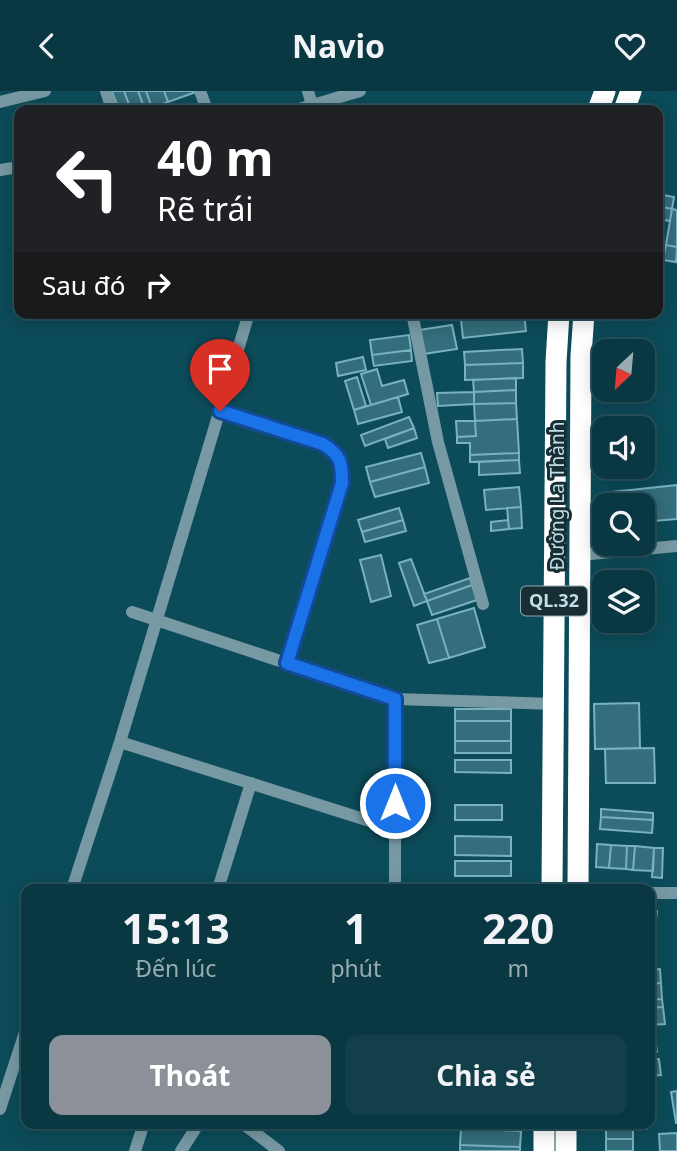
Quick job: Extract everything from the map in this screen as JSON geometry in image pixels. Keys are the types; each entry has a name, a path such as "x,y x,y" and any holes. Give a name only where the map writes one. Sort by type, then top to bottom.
{"highway":[{"name":"Đường La Thành","path":"552,884 556,362 559,319"},
{"name":"Đường La Thành","path":"578,884 581,356 584,319"},
{"path":"544,1129 544,1151"},
{"path":"566,1129 566,1151"}],"street":[{"path":"0,102 45,91"},
{"path":"308,91 312,105 360,91"},
{"path":"74,884 120,742 247,319"},
{"path":"413,319 438,442 483,604"},
{"path":"220,411 323,444 335,451 342,467 342,483 287,663"},
{"path":"580,555 677,546"},
{"path":"132,612 395,699 554,704"},
{"path":"395,699 395,884"},
{"path":"120,742 395,829"},
{"path":"220,884 251,783"},
{"path":"655,893 677,894"},
{"path":"0,1109 21,1044"},
{"path":"135,1151 142,1129"},
{"path":"181,1151 195,1129"},
{"path":"250,1129 279,1151"}],"building":[{"path":"112,91 124,91 129,105 117,105"},
{"path":"124,91 138,91 143,105 129,105"},
{"path":"138,91 146,91 151,105 143,105"},
{"path":"146,91 164,91 168,102 151,105"},
{"path":"164,91 195,91 196,92 168,102"},
{"path":"663,195 674,197 672,209 663,207"},
{"path":"663,207 672,209 670,221 663,220"},
{"path":"672,209 677,210 677,247 666,245"},
{"path":"666,245 677,247 676,262 663,260"},
{"path":"525,319 526,331 463,338 461,320"},
{"path":"452,325 457,349 423,354 419,330"},
{"path":"409,335 411,350 372,355 370,340"},
{"path":"522,349 523,363 465,365 464,352"},
{"path":"411,350 412,361 374,366 372,355"},
{"path":"363,357 366,370 338,376 336,363"},
{"path":"523,363 523,378 465,380 465,365"},
{"path":"377,369 382,386 404,380 408,394 371,405 361,374"},
{"path":"357,377 366,406 354,410 345,381"},
{"path":"516,378 516,390 474,392 473,380"},
{"path":"516,390 516,403 474,404 474,392"},
{"path":"474,392 474,404 438,406 437,393"},
{"path":"398,397 402,412 358,424 354,410"},
{"path":"516,403 517,419 475,421 474,404"},
{"path":"409,417 414,428 365,446 361,435"},
{"path":"517,419 519,453 470,455 470,443 457,443 457,437 476,436 475,421"},
{"path":"456,421 475,421 476,436 457,437"},
{"path":"414,428 417,438 388,448 385,439"},
{"path":"421,453 425,467 370,482 366,467"},
{"path":"519,453 519,460 470,462 470,455"},
{"path":"519,460 520,473 479,475 479,462"},
{"path":"425,467 429,483 375,497 370,482"},
{"path":"677,485 677,519 655,521 655,493 603,493"},
{"path":"519,487 521,507 486,510 484,490"},
{"path":"521,507 522,528 509,529 507,508"},
{"path":"399,508 403,520 362,532 358,520"},
{"path":"403,520 406,531 365,542 362,532"},
{"path":"508,520 509,529 491,531 491,522"},
{"path":"381,555 391,596 371,602 360,560"},
{"path":"411,559 427,601 414,606 399,563"},
{"path":"470,578 472,585 427,601 424,594"},
{"path":"472,585 477,600 432,615 427,601"},
{"path":"474,608 485,647 449,658 437,619"},
{"path":"437,619 449,658 429,663 417,625"},
{"path":"639,703 640,748 595,749 594,704"},
{"path":"455,709 511,709 511,721 455,721"},
{"path":"455,721 511,721 511,741 455,741"},
{"path":"455,741 511,741 511,753 455,753"},
{"path":"654,748 655,783 606,783 605,749"},
{"path":"455,760 511,760 511,773 455,772"},
{"path":"455,805 502,805 502,820 455,820"},
{"path":"601,809 653,813 653,820 601,817"},
{"path":"601,817 653,820 652,833 600,829"},
{"path":"455,836 511,837 511,856 455,855"},
{"path":"597,844 611,845 609,868 596,867"},
{"path":"611,845 627,846 626,869 609,868"},
{"path":"627,846 635,846 633,870 626,869"},
{"path":"635,846 654,848 653,871 633,870"},
{"path":"654,848 663,848 662,878 652,877"},
{"path":"455,861 511,861 511,876 455,876"},
{"path":"655,969 660,969 661,983 655,984"},
{"path":"661,983 662,999 655,1000 655,984"},
{"path":"662,999 663,1007 655,1008 655,1000"},
{"path":"663,1007 665,1024 655,1025 655,1008"},
{"path":"655,1059 659,1059 661,1075 655,1076"},
{"path":"677,1091 677,1123 676,1123 671,1092"},
{"path":"461,1129 521,1131 520,1147 460,1145"},
{"path":"606,1129 633,1129 633,1139 606,1139"},
{"path":"677,1133 677,1151 660,1151 659,1134"},
{"path":"606,1139 633,1139 633,1151 606,1151"},
{"path":"460,1145 520,1147 520,1151 460,1151"}],"route":[{"path":"220,411 323,444 335,451 342,467 342,483 287,663 395,699 395,803"}]}
